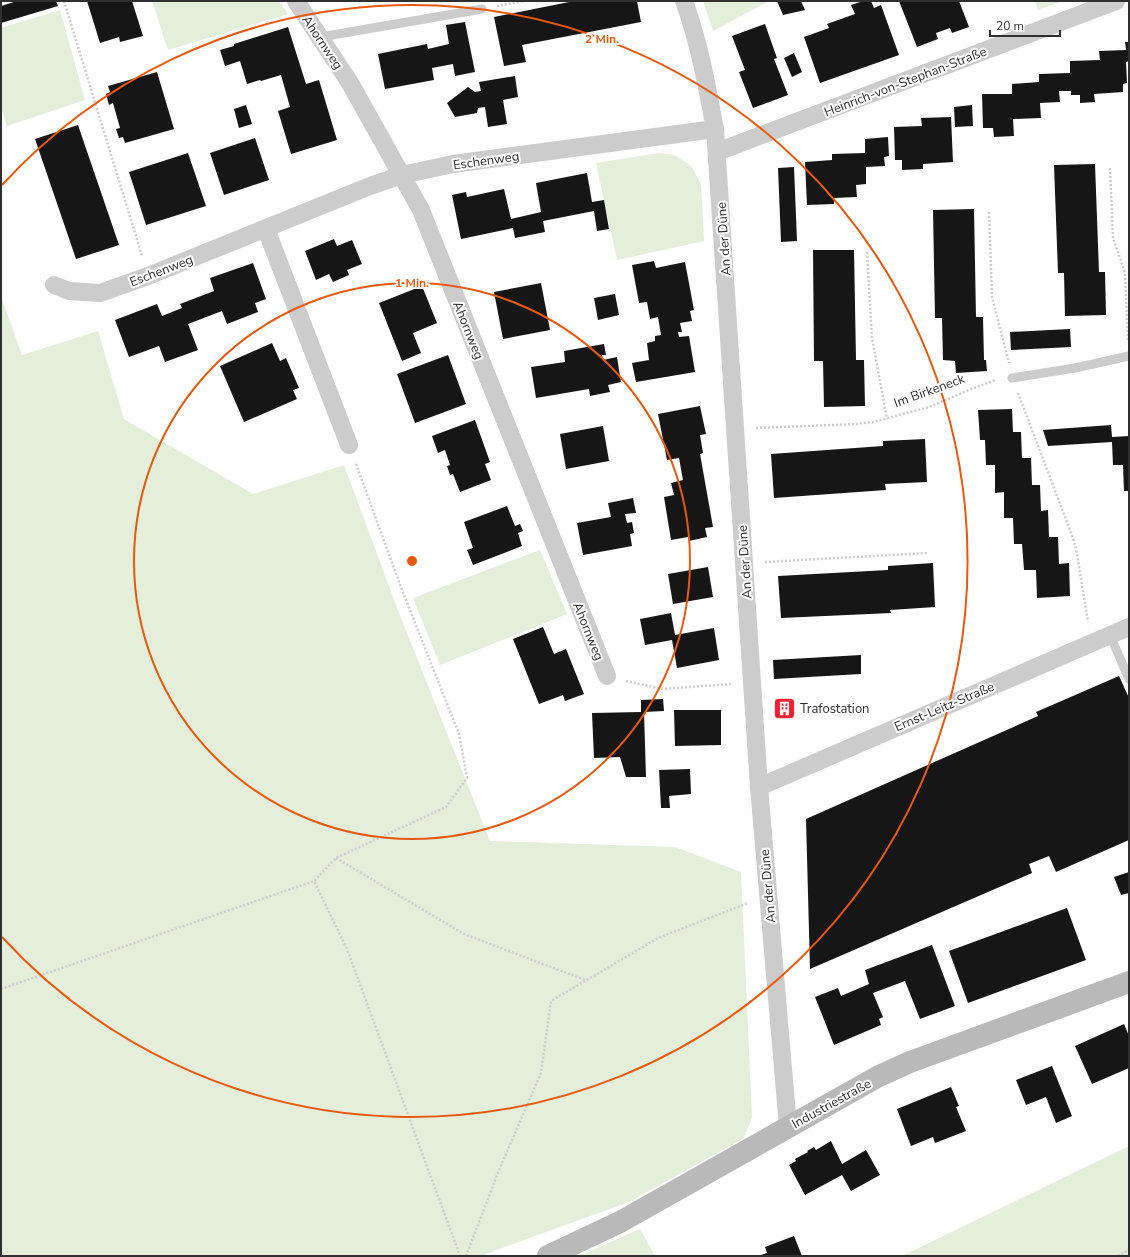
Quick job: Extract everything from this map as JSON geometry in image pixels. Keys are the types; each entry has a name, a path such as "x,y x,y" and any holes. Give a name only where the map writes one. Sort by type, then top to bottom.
{"street":[{"name":"Ahornweg","path":"296,1 350,83 421,210 607,676"},
{"name":"An der Düne","path":"684,1 702,62 715,129 759,787 788,1127"},
{"name":"Heinrich-von-Stephan-Straße","path":"717,152 1116,1"},
{"name":"Eschenweg","path":"54,285 69,292 100,293 148,276 370,186 402,175 453,164 715,129"},
{"path":"266,229 349,445"},
{"name":"Ernst-Leitz-Straße","path":"759,787 1129,626"},
{"name":"Industriestraße","path":"548,1256 620,1222 879,1076 910,1062 1129,982"}],"lane":[{"path":"321,37 482,9"},
{"path":"1012,378 1075,368 1129,356"},
{"path":"1110,634 1129,679"}],"path":[{"path":"64,1 148,276"},
{"path":"482,9 524,1"},
{"path":"1110,168 1113,238 1125,273 1129,356"},
{"path":"989,212 992,297 1012,378 1076,548 1091,642"},
{"path":"867,252 872,338 887,419"},
{"name":"Im Birkeneck","path":"736,428 856,424 887,419 929,407 989,382 1012,378"},
{"path":"1,989 314,881 336,858 446,807 467,778 459,734 402,590 349,445"},
{"path":"744,564 927,553"},
{"path":"607,676 662,689 752,683"},
{"path":"336,858 464,934 585,980"},
{"path":"314,881 347,949 460,1256"},
{"path":"466,1256 499,1170 541,1073 551,1001 658,938 768,894"},
{"path":"1118,1256 1129,1250"}],"green space":[{"path":"152,1 279,1 288,14 168,50"},
{"path":"703,1 769,1 713,31"},
{"path":"1035,1 1062,1 1038,10"},
{"path":"60,10 85,100 7,126 1,108 1,28"},
{"path":"659,153 675,155 692,167 701,185 704,241 617,260 596,163"},
{"path":"1,296 22,355 98,331 124,419 253,494 344,465 399,613 490,841 675,847 741,872 752,1117 744,1138 629,1202 480,1256 1,1256"},
{"path":"540,550 567,614 440,665 413,598"},
{"path":"1129,1146 1129,1256 902,1256"},
{"path":"640,1229 655,1256 579,1256"}],"building":[{"path":"17,1 56,1 58,6 1,23 1,6"},
{"path":"87,1 132,1 143,36 120,42 119,37 100,43"},
{"path":"574,1 637,1 641,22 522,45 526,62 504,66 494,17"},
{"path":"777,1 801,1 805,10 783,15"},
{"path":"863,1 871,1 874,8 881,5 899,55 820,83 804,37 829,28 827,24 855,14 851,5"},
{"path":"899,1 959,1 969,27 952,33 950,28 936,33 938,39 917,47"},
{"path":"465,22 475,72 455,76 453,64 432,68 434,80 385,89 378,54 427,44 428,49 449,44 446,25"},
{"path":"765,24 777,58 774,59 788,95 753,108 739,72 745,70 732,36"},
{"path":"288,27 306,84 319,80 337,140 291,154 278,111 290,107 281,75 247,84 240,61 225,66 220,50"},
{"path":"1125,42 1129,42 1129,61 1126,62 1127,83 1123,84 1123,92 1094,94 1095,102 1080,103 1080,95 1071,95 1071,91 1059,91 1060,102 1040,103 1041,118 1013,119 1014,136 994,137 993,128 983,128 982,94 1012,94 1012,84 1039,82 1039,74 1070,73 1070,61 1100,60 1099,51 1126,50"},
{"path":"794,53 802,72 792,77 784,58"},
{"path":"157,72 174,129 125,143 123,137 119,138 116,129 120,128 113,103 109,105 106,94 110,92 108,86"},
{"path":"515,76 518,97 503,100 507,124 488,127 485,107 478,108 477,113 455,117 447,103 468,87 475,92 481,91 479,82"},
{"path":"246,105 252,124 239,128 234,109"},
{"path":"972,105 973,126 955,127 954,107"},
{"path":"951,117 953,162 923,164 923,169 902,170 902,160 895,160 894,127 922,126 921,118"},
{"path":"78,125 119,245 76,259 35,139"},
{"path":"888,137 889,156 884,157 885,166 866,167 866,184 856,185 857,197 834,198 834,204 807,205 805,162 832,160 832,154 865,153 865,139"},
{"path":"255,138 269,180 224,195 210,153"},
{"path":"188,153 206,206 146,225 129,172"},
{"path":"1095,164 1099,272 1105,272 1106,315 1065,316 1064,273 1058,273 1054,165"},
{"path":"794,167 797,241 781,242 778,168"},
{"path":"587,173 592,202 604,200 609,229 597,231 594,211 543,221 545,232 515,238 513,228 461,239 452,195 466,192 467,197 504,189 511,219 541,212 536,183"},
{"path":"974,209 976,317 983,317 984,360 986,360 987,371 956,373 955,361 943,360 942,318 935,318 933,210"},
{"path":"334,239 337,246 352,240 362,264 347,270 349,275 333,282 329,274 316,280 305,251"},
{"path":"813,250 854,250 856,360 864,360 865,406 824,407 823,361 814,361"},
{"path":"654,261 656,268 685,262 694,310 690,311 692,321 680,323 682,332 678,332 679,337 689,336 695,372 636,382 632,363 649,360 647,343 655,341 655,336 661,335 658,317 650,319 647,302 639,303 632,265"},
{"path":"253,263 266,299 255,303 258,312 227,324 222,311 188,324 198,350 165,362 159,346 129,357 115,320 157,304 162,316 182,308 180,304 214,291 210,278"},
{"path":"541,283 550,330 503,339 494,292"},
{"path":"422,286 437,323 413,333 421,353 402,361 379,303"},
{"path":"615,294 619,315 598,320 594,298"},
{"path":"1070,329 1071,347 1011,350 1010,332"},
{"path":"272,343 280,361 286,358 299,388 293,390 297,399 244,422 220,366"},
{"path":"604,344 606,355 602,355 603,360 617,357 621,382 608,385 610,392 590,396 589,389 536,398 531,367 565,362 564,351"},
{"path":"448,355 466,404 415,423 397,374"},
{"path":"700,406 706,434 700,435 703,453 700,454 713,527 705,528 707,537 689,541 688,537 671,540 664,497 674,495 671,483 683,480 679,458 667,460 658,414"},
{"path":"1012,409 1013,432 1021,432 1022,458 1031,458 1032,485 1040,485 1041,511 1048,510 1049,537 1058,537 1059,564 1069,563 1070,596 1037,598 1036,570 1024,570 1022,544 1014,544 1013,518 1004,518 1004,492 995,493 995,465 986,465 985,440 980,440 978,410"},
{"path":"475,420 490,462 485,464 491,480 460,492 453,474 450,475 447,466 450,465 445,450 438,453 432,436"},
{"path":"1111,425 1112,437 1129,436 1129,491 1124,491 1123,465 1113,465 1112,442 1048,446 1043,430"},
{"path":"603,426 609,461 566,469 560,434"},
{"path":"925,439 927,482 885,484 886,490 774,498 771,454 883,446 883,441"},
{"path":"633,498 636,513 625,514 627,523 632,522 634,533 630,534 632,546 583,555 577,523 611,517 608,503"},
{"path":"507,506 515,526 520,524 523,531 518,533 522,546 473,565 467,550 473,548 464,522"},
{"path":"933,563 935,607 890,610 891,613 781,618 778,576 888,570 888,566"},
{"path":"708,567 713,597 673,604 668,574"},
{"path":"671,613 675,635 714,628 719,660 677,668 672,640 645,645 640,619"},
{"path":"543,627 554,654 566,649 584,694 565,701 563,695 539,704 513,639"},
{"path":"861,655 861,674 774,679 773,660"},
{"path":"1119,676 1129,698 1129,840 1056,872 1049,856 1029,864 1032,873 810,969 806,819 1038,716 1036,712"},
{"path":"663,699 664,711 644,712 646,777 626,777 620,757 594,758 592,713 641,712 641,700"},
{"name":"Trafostation","path":"779,705 788,705 788,711 779,712"},
{"path":"674,710 721,710 721,745 675,746"},
{"path":"690,769 691,794 669,796 670,808 661,808 659,770"},
{"path":"1129,872 1129,893 1121,895 1114,877"},
{"path":"1067,908 1086,960 968,1003 949,951"},
{"path":"932,945 955,1006 920,1019 905,981 873,993 883,1017 879,1019 881,1025 834,1045 815,997 838,988 841,996 869,984 865,970"},
{"path":"1124,1024 1129,1036 1129,1068 1092,1084 1075,1046"},
{"path":"1052,1066 1072,1116 1056,1123 1046,1097 1026,1105 1016,1080"},
{"path":"951,1087 959,1106 956,1107 966,1131 935,1143 933,1137 911,1146 897,1109"},
{"path":"831,1141 842,1164 866,1150 880,1175 851,1191 842,1175 805,1195 789,1165 796,1161 795,1159 814,1147 816,1150"},
{"path":"794,1236 802,1256 758,1256 767,1253 765,1247"}],"place":[{"name":"Trafostation","path":"784,708"}]}
